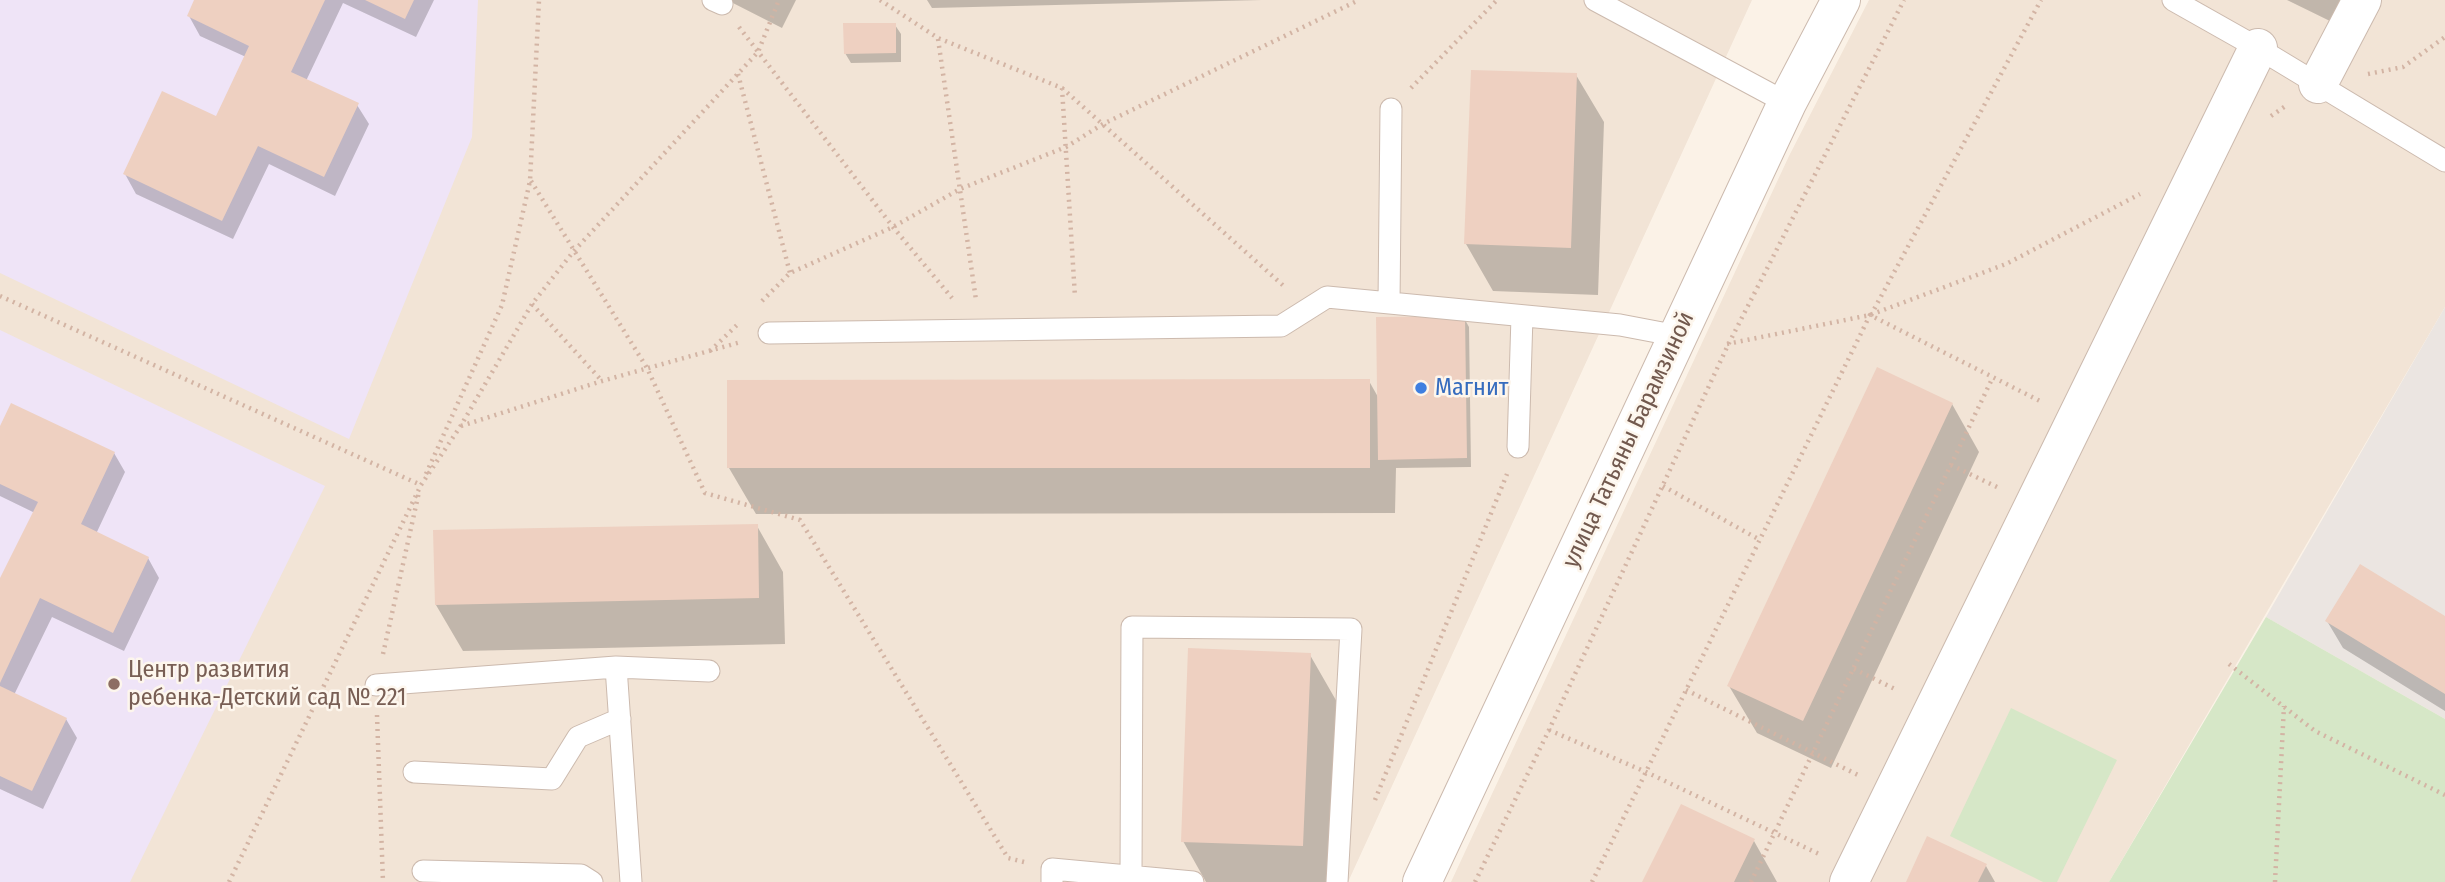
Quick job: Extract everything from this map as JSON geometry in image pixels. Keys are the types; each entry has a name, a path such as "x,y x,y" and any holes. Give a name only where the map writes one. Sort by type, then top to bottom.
{"street":[{"name":"улица Татьяны Барамзиной","path":"1422,882 1787,103 1841,0"},
{"path":"2318,84 2362,0"},
{"path":"1840,871 2258,48"}],"lane":[{"path":"1595,0 1632,9 1787,103"},
{"path":"2173,0 2445,161"},
{"path":"1389,303 1391,109"},
{"path":"769,334 1282,326 1327,297 1620,325 1678,336"},
{"path":"1518,447 1522,316"},
{"path":"1131,876 1132,627 1351,629 1337,882"},
{"path":"616,667 631,882"},
{"path":"376,685 616,667 709,671"},
{"path":"414,772 552,779 578,737 620,719"},
{"path":"423,871 581,875 592,882"},
{"path":"1052,876 1131,876 1193,882"}],"path":[{"path":"229,882 421,485 502,305 530,181 539,0"},
{"path":"421,485 460,427 532,304 573,252 758,52 779,0"},
{"path":"880,0 938,38 1062,88 1309,308"},
{"path":"760,302 790,273 893,227 960,189 1066,147 1102,124 1359,0"},
{"path":"1391,109 1497,0"},
{"path":"1475,882 1549,730 1728,345 1904,0"},
{"path":"1592,882 1870,315 2041,0"},
{"path":"718,2 893,227 980,330"},
{"path":"2265,120 2318,84 2403,67 2445,37"},
{"path":"938,38 980,330"},
{"path":"738,74 790,273"},
{"path":"1062,88 1077,329"},
{"path":"1728,345 1870,315 2006,264 2201,163"},
{"path":"530,181 647,368 705,494 800,520 1008,858 1052,876"},
{"path":"0,296 421,485"},
{"path":"532,304 602,380"},
{"path":"1870,315 2043,402"},
{"path":"710,351 740,322"},
{"path":"460,427 602,380 769,334"},
{"path":"1751,882 1993,377"},
{"path":"1373,805 1518,447"},
{"path":"1951,465 2000,488"},
{"path":"1662,486 1760,540"},
{"path":"2229,664 2315,731 2445,795"},
{"path":"1854,670 1899,691"},
{"path":"1686,690 1869,780"},
{"path":"2275,882 2284,706"},
{"path":"1549,730 1646,772 1775,834 1840,871"}],"shaded area":[{"path":"0,0 1752,0 1348,882 0,882"},
{"path":"0,0 478,0 472,137 349,439 0,273"},
{"path":"1869,0 2445,0 2445,307 2109,882 1451,882 1789,156"},
{"path":"2445,307 2445,719 2266,617"},
{"name":"Центр развития ребенка-Детский сад № 221","path":"0,330 325,486 130,882 0,882"}],"green space":[{"path":"2266,617 2445,719 2445,882 2109,882"},
{"path":"2011,708 2117,760 2057,882 2043,882 1950,836"}],"building":[{"path":"194,0 325,0 291,72 359,103 324,177 258,146 222,221 123,174 162,91 216,116 249,46 187,16"},
{"path":"365,0 414,0 405,19"},
{"path":"843,23 896,23 896,53 844,54"},
{"path":"1471,70 1577,73 1571,248 1464,244"},
{"name":"Магнит","path":"1465,316 1467,458 1378,460 1376,317"},
{"path":"1877,367 1953,403 1803,721 1727,686"},
{"path":"1370,379 1370,468 727,468 727,380"},
{"path":"11,403 115,452 81,524 149,557 113,633 40,598 0,683 0,578 38,502 0,484 0,426"},
{"path":"758,524 759,598 435,605 433,530"},
{"path":"2360,564 2445,616 2445,694 2325,621"},
{"path":"1188,648 1311,653 1303,846 1181,842"},
{"path":"0,686 67,718 32,791 0,776"},
{"path":"1681,804 1755,839 1734,882 1642,882"},
{"path":"1927,836 1987,864 1978,882 1906,882"}],"place":[{"name":"Магнит","path":"1421,388"},
{"name":"Центр развития ребенка-Детский сад № 221","path":"114,684"}]}
